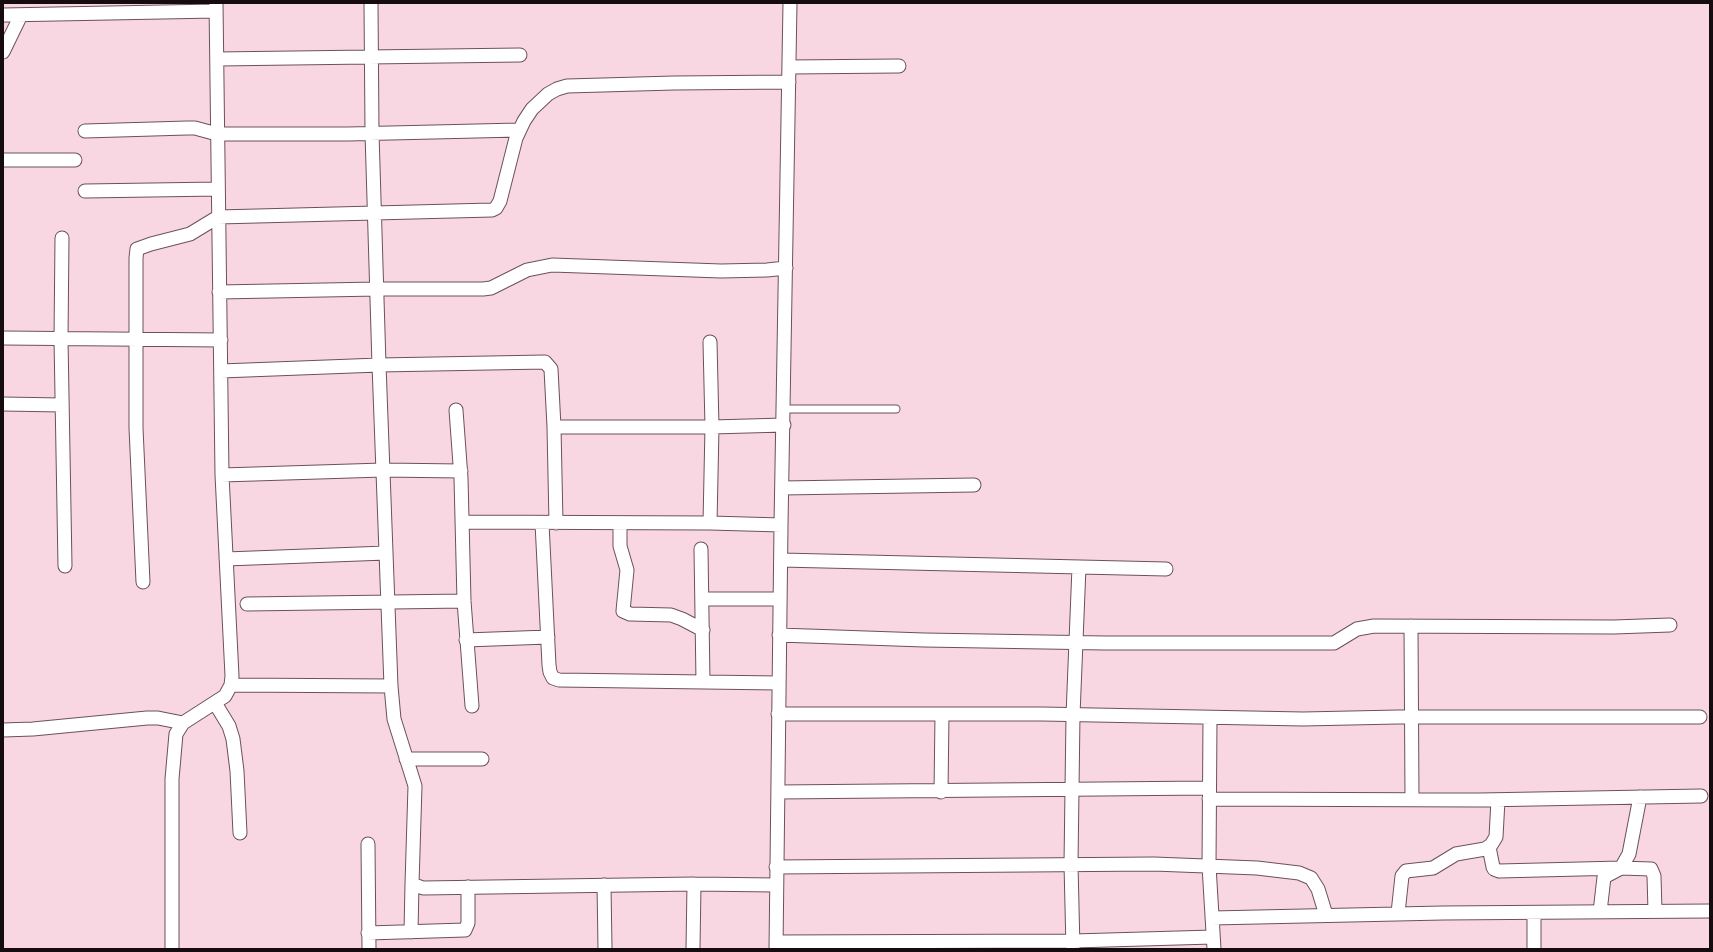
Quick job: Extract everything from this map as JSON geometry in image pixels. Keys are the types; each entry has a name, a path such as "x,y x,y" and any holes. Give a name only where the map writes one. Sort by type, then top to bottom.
{"street":[{"path":"372,3 372,133 378,365 391,686 394,719 415,793 411,932"},
{"path":"790,3 784,426 778,683 776,945 1073,945 1214,943 1209,866 1208,794 1210,718"},
{"path":"3,15 216,7 222,474 231,648 231,685 225,696 183,723 176,734 173,753 171,830 172,949"},
{"path":"3,52 21,15"},
{"path":"217,59 520,54"},
{"path":"789,66 899,66"},
{"path":"143,582 136,428 137,250 151,244 190,234 218,217 492,210 496,208 500,201 519,130 532,109 557,88 567,86 789,82"},
{"path":"84,131 195,128 217,134 519,130"},
{"path":"3,160 75,160"},
{"path":"84,191 218,189"},
{"path":"62,238 61,339 65,566"},
{"path":"219,292 491,288 527,270 552,265 721,271 786,268"},
{"path":"3,338 221,340"},
{"path":"710,342 712,427 710,523"},
{"path":"221,371 378,365 544,362 551,369 556,523"},
{"path":"3,404 62,405"},
{"path":"456,410 460,471 466,640 472,706"},
{"path":"554,427 784,426"},
{"path":"222,474 382,470 460,471"},
{"path":"782,488 974,485"},
{"path":"462,522 710,523 781,525"},
{"path":"542,523 550,672 553,678 559,680 778,683"},
{"path":"620,523 620,546 626,570 623,611 630,614 671,615 703,630"},
{"path":"701,549 704,682"},
{"path":"226,559 386,553"},
{"path":"781,560 1166,569"},
{"path":"1073,945 1071,864 1073,715 1078,567"},
{"path":"702,599 780,599"},
{"path":"247,604 464,601"},
{"path":"780,635 1075,642 1334,643 1364,627 1614,627 1670,625"},
{"path":"1411,626 1412,799"},
{"path":"466,640 548,637"},
{"path":"231,685 391,686"},
{"path":"215,703 229,726 233,739 237,771 240,833"},
{"path":"778,714 1073,715 1303,719 1412,717 1700,717"},
{"path":"941,792 942,714"},
{"path":"3,730 22,730 147,718 158,718 183,723"},
{"path":"406,759 482,759"},
{"path":"778,792 1072,790 1498,800 1700,796"},
{"path":"1600,912 1604,877 1621,868 1629,854 1640,797"},
{"path":"1398,914 1402,876 1406,871 1433,868 1456,854 1478,851 1489,847 1495,841 1498,800"},
{"path":"368,844 369,949"},
{"path":"1489,847 1494,869 1499,871 1621,868 1651,869 1653,871 1655,911"},
{"path":"776,866 1071,864 1257,868 1306,875 1311,878 1318,889 1326,915"},
{"path":"412,884 423,888 694,884 776,885"},
{"path":"693,949 694,884"},
{"path":"604,885 605,949"},
{"path":"368,933 465,930 468,923 468,887"},
{"path":"1212,918 1534,912 1710,911"},
{"path":"1534,912 1534,949"}],"lane":[{"path":"784,409 896,409"}]}
